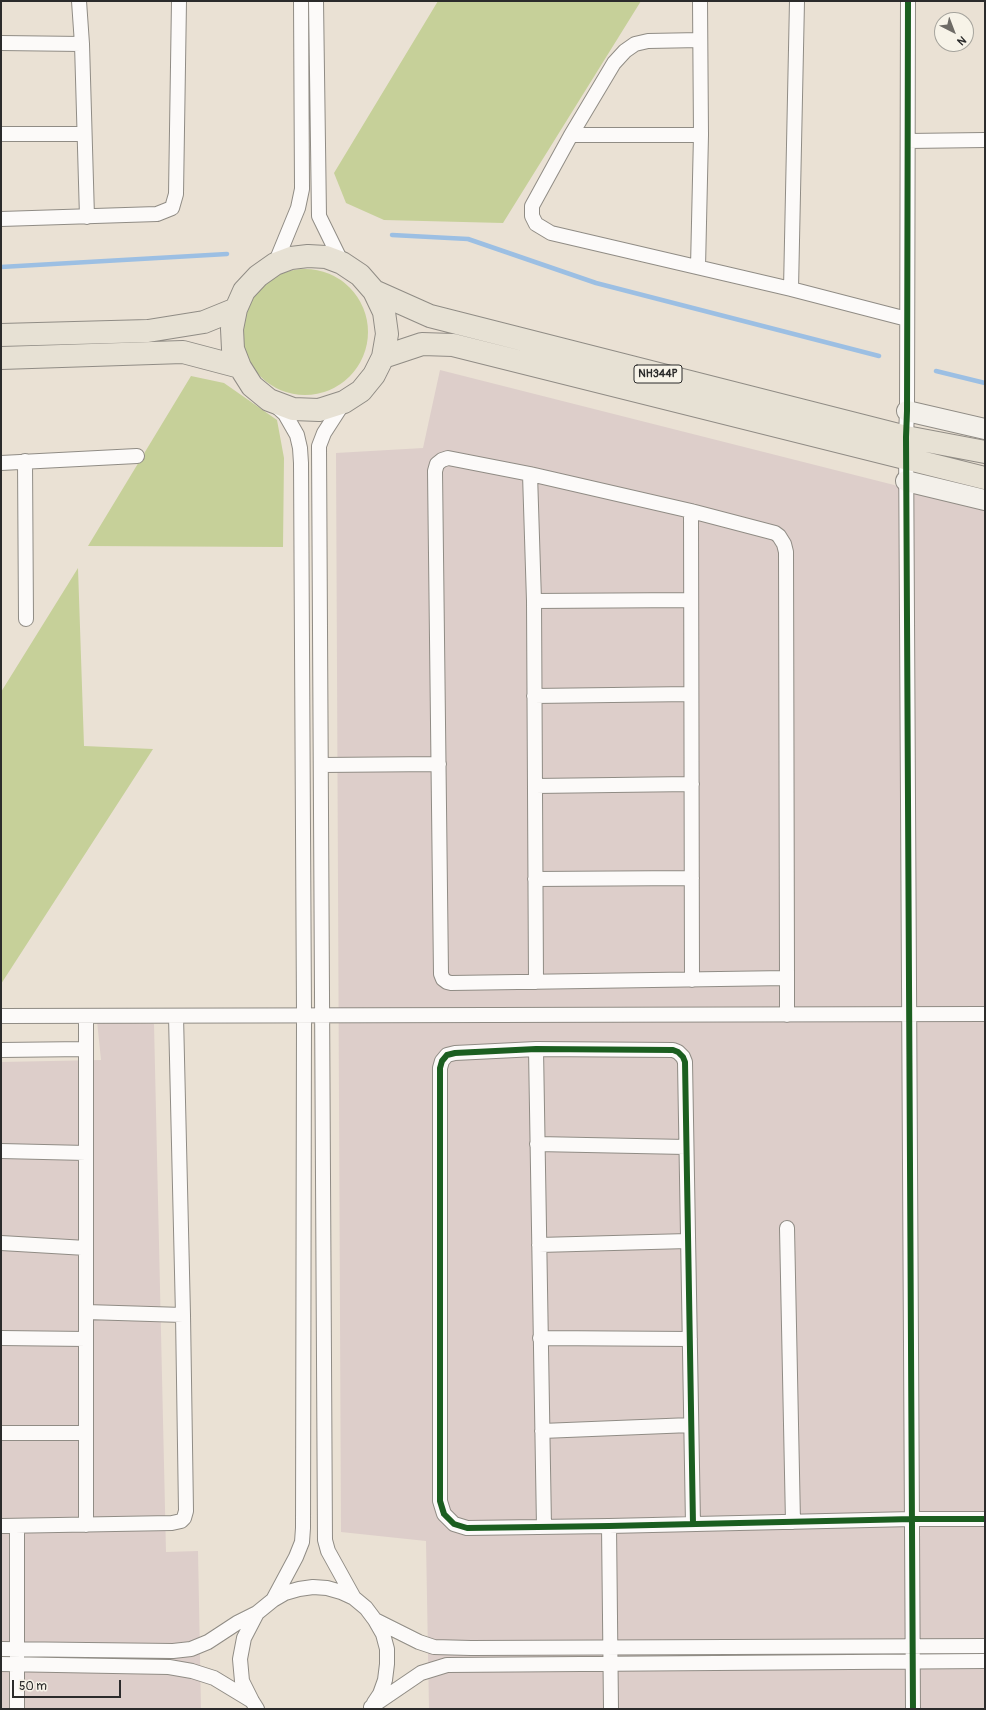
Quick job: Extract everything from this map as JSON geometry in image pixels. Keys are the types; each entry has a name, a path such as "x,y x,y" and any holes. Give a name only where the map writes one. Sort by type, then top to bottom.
{"highway":[{"path":"308,256 326,257 342,263 360,275 374,291 384,312 387,334 383,357 374,375 361,391 344,402 319,410 293,409 269,400 252,386 240,367 233,349 232,329 236,309 244,291 258,276 275,264 291,258 308,256"},
{"name":"NH344P","path":"374,291 430,316 906,437 985,452"},
{"path":"1,335 148,331 204,322 236,309"},
{"name":"NH344P","path":"383,357 422,344 453,344 985,478"},
{"path":"1,358 183,352 240,367"}],"street":[{"path":"79,1 82,44 87,216"},
{"path":"1,219 157,214 172,208 174,202 179,1"},
{"path":"275,264 298,208 302,190 301,1"},
{"path":"316,1 319,216 342,263"},
{"path":"698,267 701,135 700,1"},
{"path":"791,289 797,1"},
{"path":"908,1 906,481 913,1709"},
{"path":"700,40 648,41 635,44 625,51 614,63 571,135 532,206 532,216 536,224 551,233 791,289 907,319"},
{"path":"1,43 82,44"},
{"path":"1,134 84,134"},
{"path":"571,135 701,135"},
{"path":"908,141 985,140"},
{"path":"269,400 285,414 297,435 301,456 304,1015 303,1528 302,1542 296,1557 273,1600"},
{"path":"344,402 324,433 319,446 325,1540 328,1551 354,1598"},
{"path":"907,411 985,428"},
{"path":"1,463 137,456"},
{"path":"787,978 451,983 443,979 441,974 435,471 437,464 442,460 448,458 530,474 691,511 775,532 784,544 786,552 787,978 787,1015"},
{"path":"25,461 26,619"},
{"path":"530,474 534,601 536,982"},
{"path":"906,481 985,500"},
{"path":"691,511 692,980"},
{"path":"534,601 691,600"},
{"path":"534,696 691,694"},
{"path":"321,765 439,764"},
{"path":"535,786 692,784"},
{"path":"535,879 692,878"},
{"path":"1,1016 985,1014"},
{"path":"86,1016 86,1525"},
{"path":"1,1526 172,1523 181,1521 184,1518 186,1511 176,1016"},
{"path":"1,1050 86,1049"},
{"path":"693,1524 685,1062 678,1052 673,1050 536,1049 455,1053 447,1055 442,1061 440,1068 440,1501 444,1514 454,1524 467,1528 609,1526 913,1519 985,1519"},
{"path":"536,1049 544,1527"},
{"path":"537,1144 686,1146"},
{"path":"1,1151 86,1153"},
{"path":"787,1228 793,1522"},
{"path":"539,1245 688,1241"},
{"path":"1,1243 86,1248"},
{"path":"86,1312 182,1315"},
{"path":"1,1338 86,1339"},
{"path":"540,1338 690,1340"},
{"path":"542,1430 691,1425"},
{"path":"1,1433 86,1433"},
{"path":"17,1526 17,1709"},
{"path":"609,1526 611,1709"},
{"path":"1,1649 173,1652 191,1649 208,1642 237,1623 257,1613 273,1600 285,1593 313,1587 327,1588 354,1598 366,1608 376,1620 383,1634 387,1649 388,1664 385,1680 380,1694 370,1708"},
{"path":"254,1705 242,1681 240,1659 244,1638 257,1613"},
{"path":"376,1620 419,1642 434,1647 610,1648 985,1646"},
{"path":"370,1708 422,1673 447,1665 985,1661"},
{"path":"1,1664 169,1667 192,1671 214,1678 254,1705"}],"shaded area":[{"path":"440,370 985,508 985,1709 429,1709 426,1541 341,1532 336,453 423,448"},
{"path":"97,1021 154,1024 166,1552 198,1551 201,1709 1,1709 1,1062 101,1060"}],"green space":[{"path":"438,1 641,1 503,223 384,220 346,203 334,173"},
{"path":"311,269 335,276 350,287 361,302 367,320 367,344 361,362 350,377 335,388 317,394 299,395 275,388 260,377 249,362 243,344 242,326 249,302 260,287 275,276 293,270"},
{"path":"191,376 224,383 277,420 284,458 283,547 88,546"},
{"path":"78,568 84,746 153,749 1,984 1,692"}],"waterway":[{"path":"392,235 468,239 596,283 879,356"},
{"path":"1,267 227,254"},
{"path":"936,371 985,383"}],"cycle path":[{"path":"908,1 906,437 913,1709"},
{"path":"693,1524 685,1062 683,1057 678,1052 673,1050 536,1049 455,1053 447,1055 442,1061 440,1068 440,1501 444,1514 454,1524 467,1528 609,1526 913,1519 985,1519"}]}
